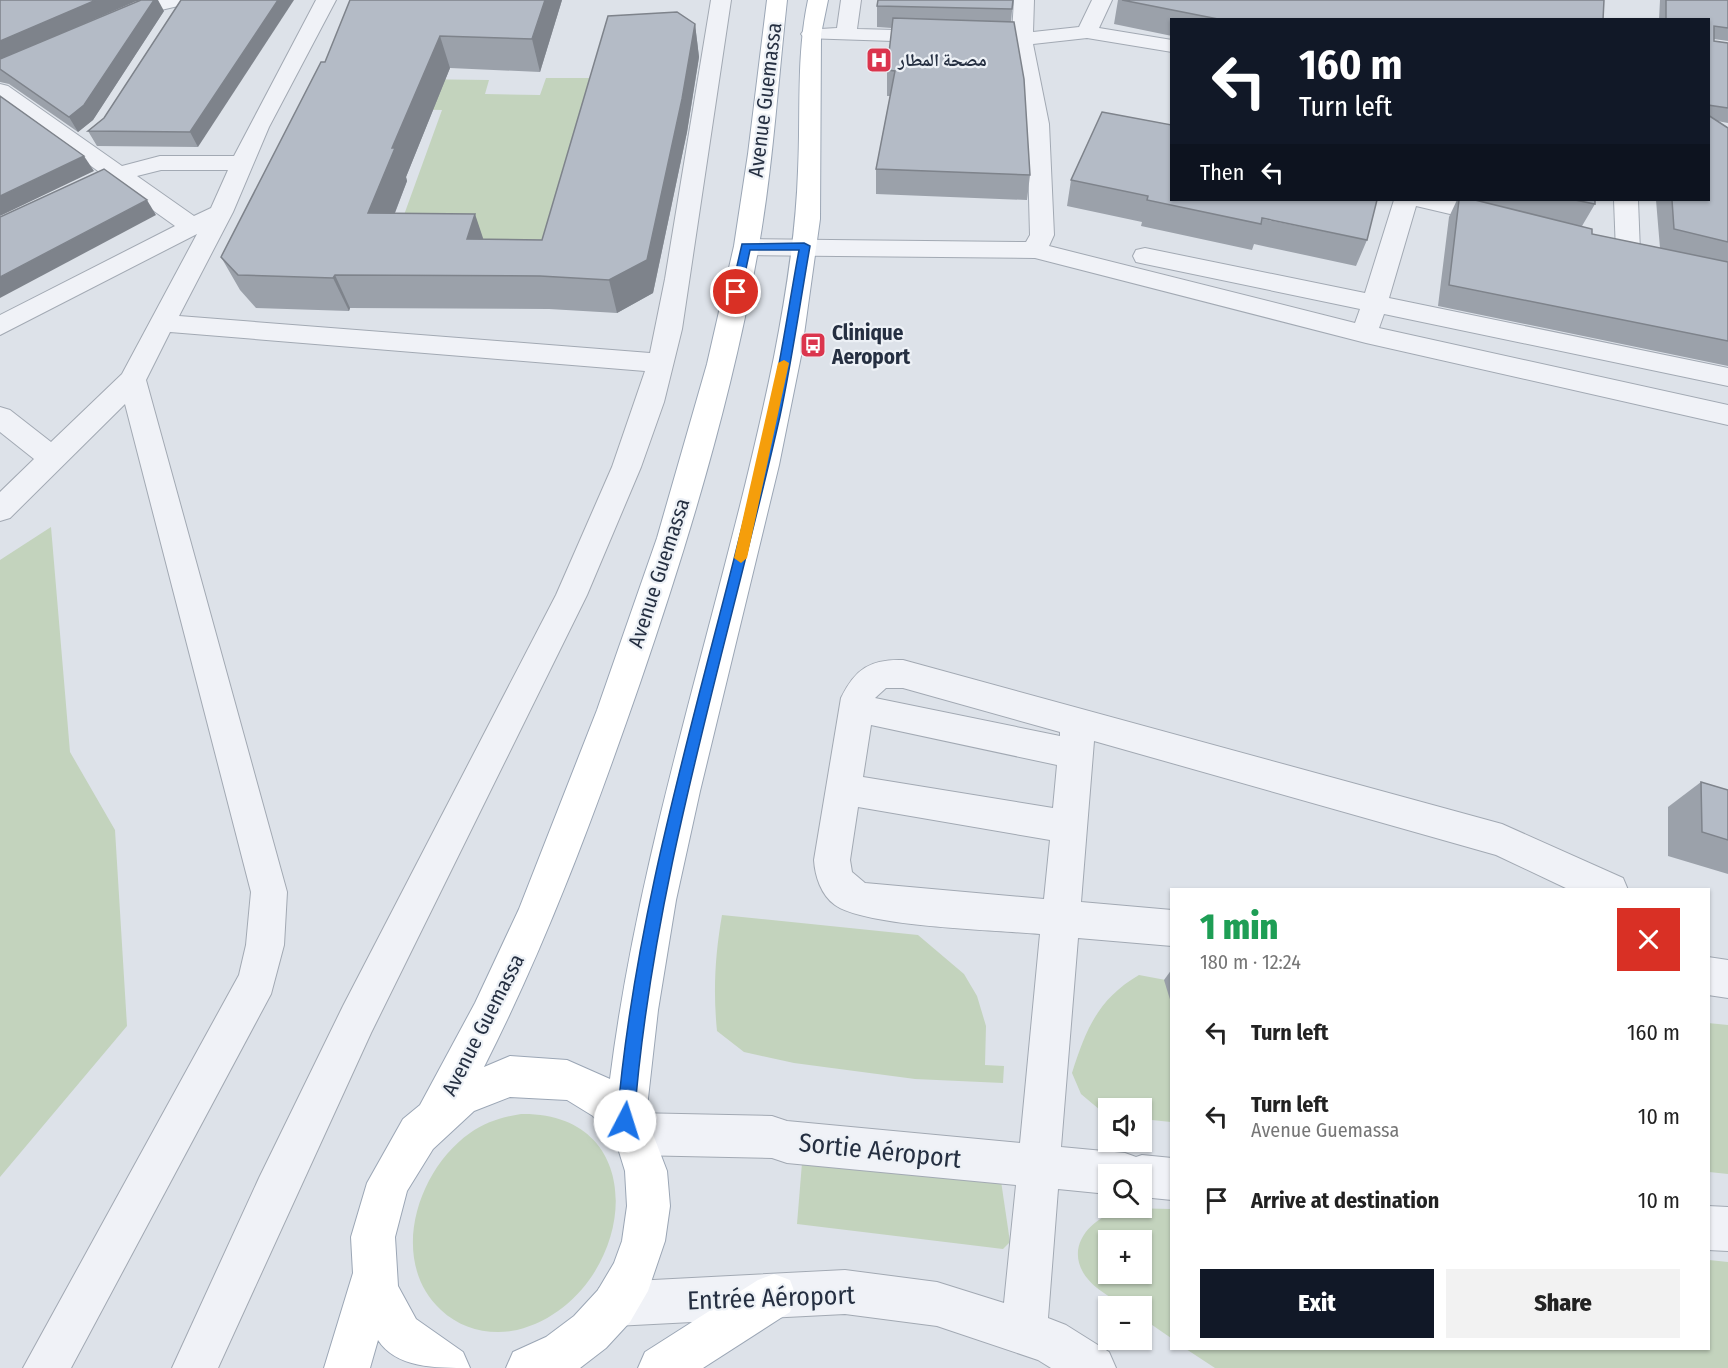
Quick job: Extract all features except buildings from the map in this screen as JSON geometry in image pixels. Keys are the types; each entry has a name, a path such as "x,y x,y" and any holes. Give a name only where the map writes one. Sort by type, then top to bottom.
{"main road":[{"name":"Avenue Guemassa","path":"436,1115 474,1050 531,930 624,682 671,541 715,388 746,247 777,0"},
{"name":"Avenue Guemassa","path":"630,1128 630,1063 649,937 672,829 775,414 804,246 811,34 818,0"},
{"path":"347,1368 374,1276 375,1223 384,1187 412,1140 452,1102 486,1084 521,1076 538,1075 556,1077 588,1088 614,1107 630,1128 646,1168 649,1186 648,1226 636,1266 615,1304 588,1335 554,1358 533,1367"},
{"path":"374,1276 386,1313 396,1330 423,1356 447,1368"},
{"path":"662,1368 774,1296"}],"street":[{"path":"0,510 132,380 221,212 258,127 326,0"},
{"path":"195,1368 281,1173 589,559 638,438 661,363 680,267 721,0"},
{"path":"846,35 851,0"},
{"path":"1024,0 1022,39 1038,124 1038,243"},
{"path":"1087,32 1102,0"},
{"path":"100,26 136,4 178,6"},
{"path":"811,34 1022,39 1087,32 1170,46"},
{"path":"0,91 87,140 108,177 190,225"},
{"path":"108,177 160,163 243,163"},
{"path":"1366,334 1372,303 1406,201"},
{"path":"1427,201 1514,223"},
{"path":"1626,201 1628,252"},
{"path":"0,326 190,225 221,212"},
{"path":"746,247 1038,243 1372,303 1728,377"},
{"path":"1038,243 1366,334 1728,415"},
{"path":"164,323 661,363"},
{"path":"46,1368 257,981 265,945 269,892 132,380"},
{"path":"0,417 53,459"},
{"path":"1170,928 866,901 850,896 840,887 833,875 832,860 856,708 863,686 874,677 888,673 903,674 1077,739 1502,840 1606,888"},
{"path":"1024,1331 1040,1167 1067,827 1077,739"},
{"path":"843,789 1067,827"},
{"path":"1710,976 1728,979"},
{"name":"Sortie Aéroport","path":"630,1128 772,1137 787,1142 1098,1172"},
{"path":"1152,1177 1170,1179"},
{"path":"1710,1228 1728,1230"},
{"name":"Entrée Aéroport","path":"615,1304 845,1292 937,1304 1050,1341 1093,1368"}],"green space":[{"path":"546,78 604,78 544,259 392,248 442,110 400,109 411,79 489,80 485,94 540,95"},
{"path":"51,527 70,752 115,830 127,1026 0,1177 0,560"},
{"path":"722,915 918,935 964,974 977,996 986,1026 985,1065 1004,1066 1003,1083 915,1079 794,1063 744,1052 717,1031 715,973"},
{"path":"1139,975 1170,981 1170,1122 1152,1120 1152,1098 1098,1098 1098,1108 1081,1094 1072,1073 1095,1017 1113,994"},
{"path":"1710,1023 1728,1025 1728,1174 1710,1172"},
{"path":"521,1114 566,1122 596,1143 612,1174 615,1210 606,1248 586,1284 556,1312 517,1330 486,1331 467,1326 449,1317 425,1290 416,1267 413,1242 416,1217 424,1192 436,1169 451,1149 482,1126 501,1118"},
{"path":"802,1163 1001,1181 1010,1242 1003,1249 797,1224"},
{"path":"1152,1209 1170,1209 1170,1337 1152,1325 1152,1296 1109,1296 1090,1281 1081,1268 1078,1256 1080,1243 1086,1232 1103,1218 1152,1218"},
{"path":"1710,1260 1728,1262 1728,1368 1215,1368 1188,1350 1710,1350"}],"slow traffic":[{"path":"741,558 775,414 784,363"}],"place":[{"name":"مصحة المطار","path":"879,60"},
{"name":"Clinique Aeroport","path":"813,345"}],"route":[{"path":"625,1121 630,1063 645,956 672,829 775,414 804,246 746,247 736,292"}]}
